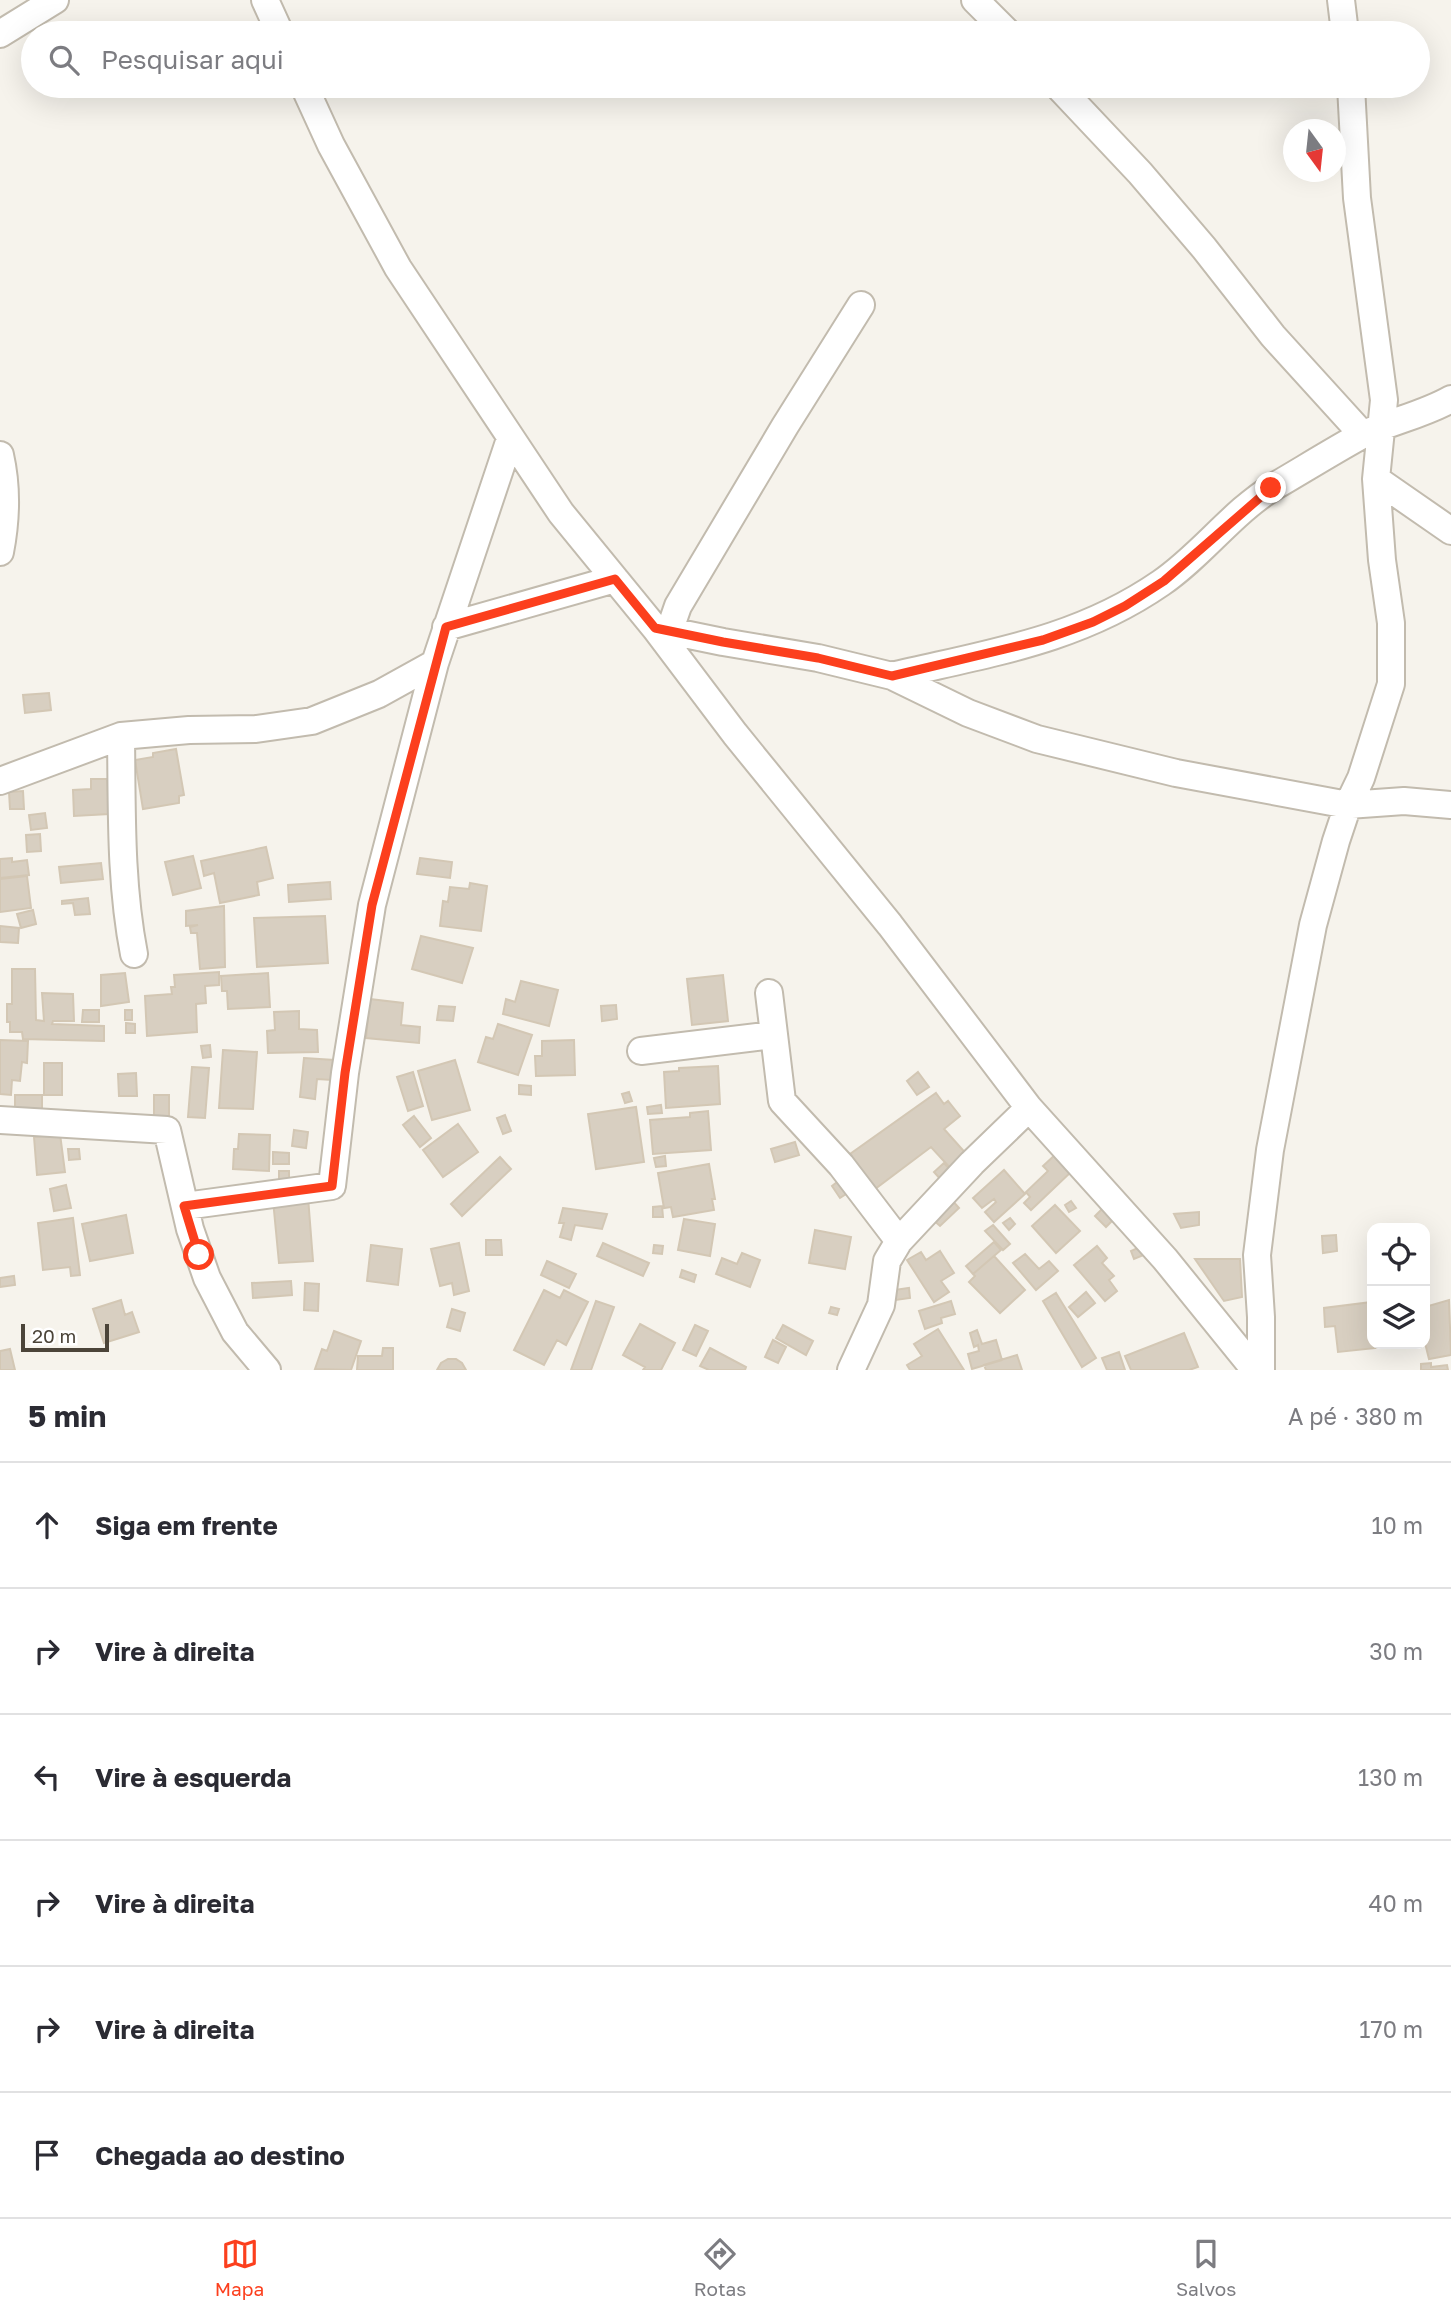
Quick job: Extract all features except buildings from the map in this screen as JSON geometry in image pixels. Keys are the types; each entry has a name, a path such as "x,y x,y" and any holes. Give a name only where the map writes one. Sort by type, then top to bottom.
{"street":[{"path":"0,34 55,0"},
{"path":"265,0 275,21"},
{"path":"975,0 996,21"},
{"path":"1341,0 1344,21"},
{"path":"309,98 331,145 398,268 561,513 615,579 662,630 735,734 890,925 1029,1108 1165,1259 1255,1370"},
{"path":"1069,98 1140,173 1204,248 1273,336 1373,431"},
{"path":"1261,1370 1257,1255 1270,1150 1313,925 1336,841 1348,805 1361,778 1391,684 1391,623 1382,560 1373,431 1384,400 1357,198 1352,98"},
{"path":"662,630 861,304"},
{"path":"892,676 1043,640 1093,622 1125,606 1164,581 1271,488 1373,431 1451,399"},
{"path":"184,1206 332,1186 345,1073 372,905 435,663 510,439"},
{"path":"0,455 3,469 4,529 0,552"},
{"path":"1376,479 1451,531"},
{"path":"446,627 615,579"},
{"path":"662,630 805,655 892,676 968,713 1037,739 1176,773 1348,805 1404,801 1451,805"},
{"path":"0,781 121,736 189,730 256,729 312,721 379,694 435,663"},
{"path":"121,736 123,870 134,954"},
{"path":"769,993 782,1101 841,1165 899,1241"},
{"path":"641,1051 774,1035"},
{"path":"850,1370 881,1305 887,1261 899,1241 972,1163 1029,1108"},
{"path":"0,1120 167,1129 184,1206 207,1278 235,1332 267,1370"}],"route":[{"path":"199,1255 184,1206 332,1186 345,1073 372,905 446,627 615,579 655,628 818,658 892,676 1043,640 1093,622 1125,606 1164,581 1271,488"}]}
